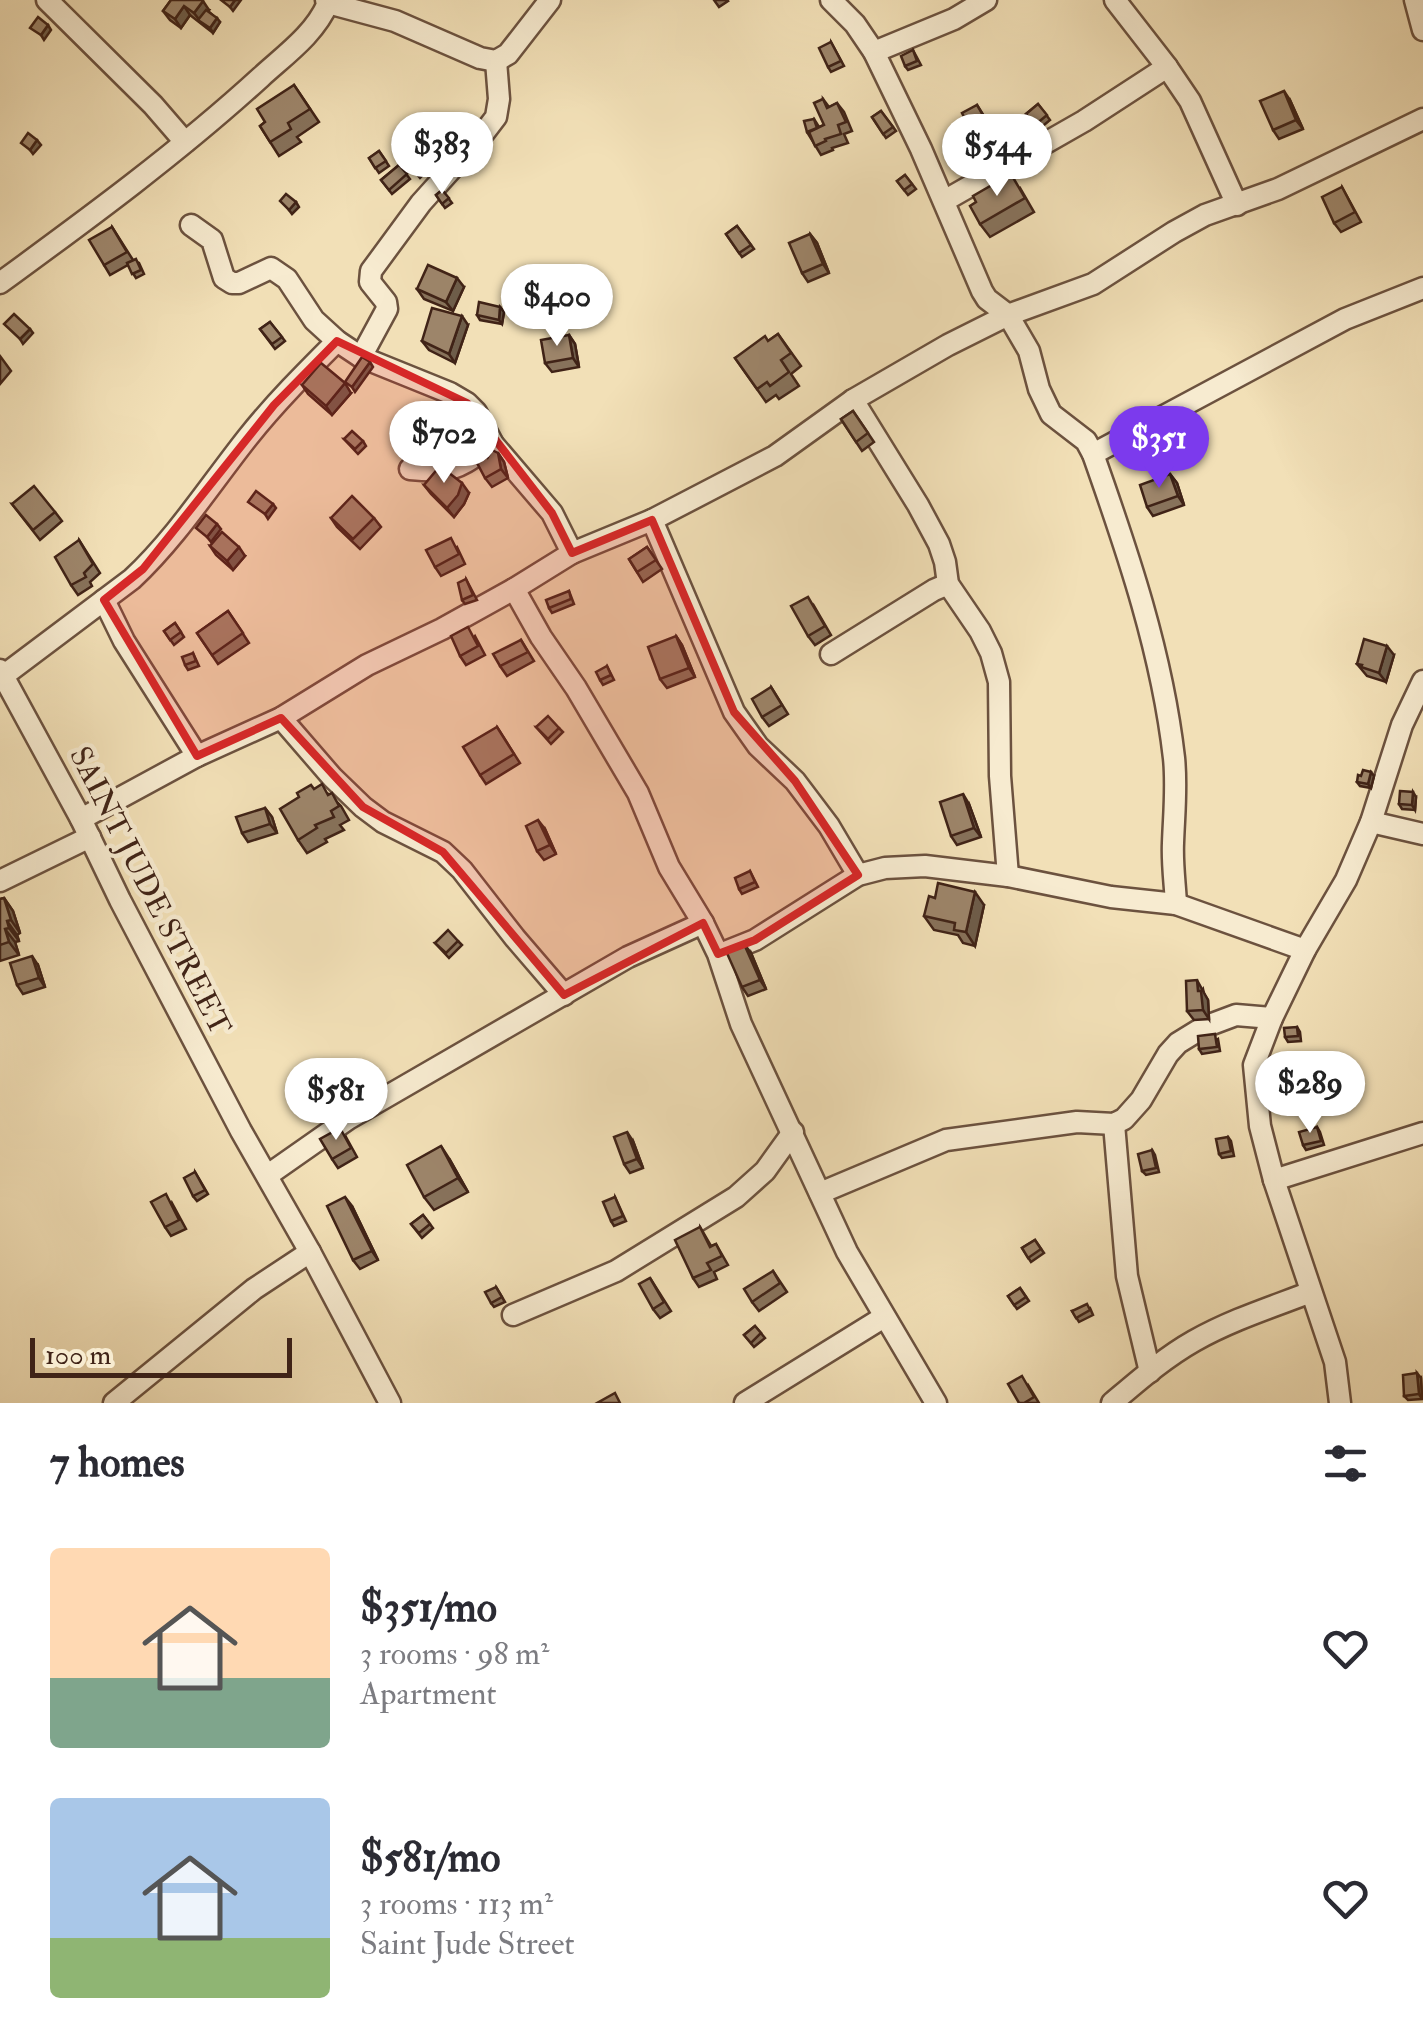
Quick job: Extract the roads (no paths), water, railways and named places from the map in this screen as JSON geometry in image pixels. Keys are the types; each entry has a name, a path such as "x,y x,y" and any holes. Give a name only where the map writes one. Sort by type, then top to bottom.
{"street":[{"path":"47,0 141,92 185,142"},
{"path":"0,283 114,199 242,94 320,22 327,2 395,21 480,58 496,60 508,54 550,0"},
{"path":"832,0 874,52 982,292 1008,315 1029,351 1039,389 1051,414 1086,441 1093,454 1146,613 1168,714 1176,792 1176,904"},
{"path":"874,52 954,19 986,0"},
{"path":"1115,0 1190,101 1237,205"},
{"path":"1415,0 1423,30"},
{"path":"361,356 387,309 370,282 371,271 421,203 496,117 496,60"},
{"path":"944,201 1084,121 1167,67"},
{"path":"0,881 197,756 280,718 367,664 442,628 572,554 652,520 775,456 898,373 1008,315 1093,284 1204,215 1278,189 1423,119"},
{"path":"191,225 212,240 224,278 239,283 271,268 279,271 314,320 337,341 361,356 467,403 493,444 552,513 572,554"},
{"path":"1093,454 1344,319 1423,288"},
{"path":"1,673 147,565 274,405 337,341"},
{"path":"853,400 918,505 939,544 948,584 991,653 999,682 1000,776 1008,876"},
{"path":"410,469 442,472 458,468 493,444"},
{"path":"652,520 734,712 758,746 795,781 829,826 858,875"},
{"path":"831,654 948,584"},
{"path":"514,589 638,793 669,867 704,923 741,1024 847,1252 936,1403"},
{"path":"104,600 124,641 197,756"},
{"name":"SAINT JUDE STREET","path":"1,673 241,1131 390,1403"},
{"path":"1340,1403 1335,1362 1274,1180 1260,1126 1254,1065 1305,950 1346,880 1371,822 1402,725 1423,681"},
{"path":"280,718 363,807 383,822 443,852 462,870 564,995"},
{"path":"1371,822 1423,834"},
{"path":"718,954 756,940 858,875 884,868 925,866 1176,904 1305,950"},
{"path":"268,1175 348,1119 628,958 704,923"},
{"path":"820,1193 946,1140 1077,1122 1114,1124 1141,1100 1178,1043 1236,1015 1272,1018"},
{"path":"1114,1124 1127,1276 1150,1372"},
{"path":"513,1315 616,1271 736,1197 765,1171 792,1132"},
{"path":"1274,1180 1423,1132"},
{"path":"114,1403 254,1289 310,1252"},
{"path":"1112,1403 1195,1341 1311,1292"},
{"path":"744,1403 884,1317"}]}
